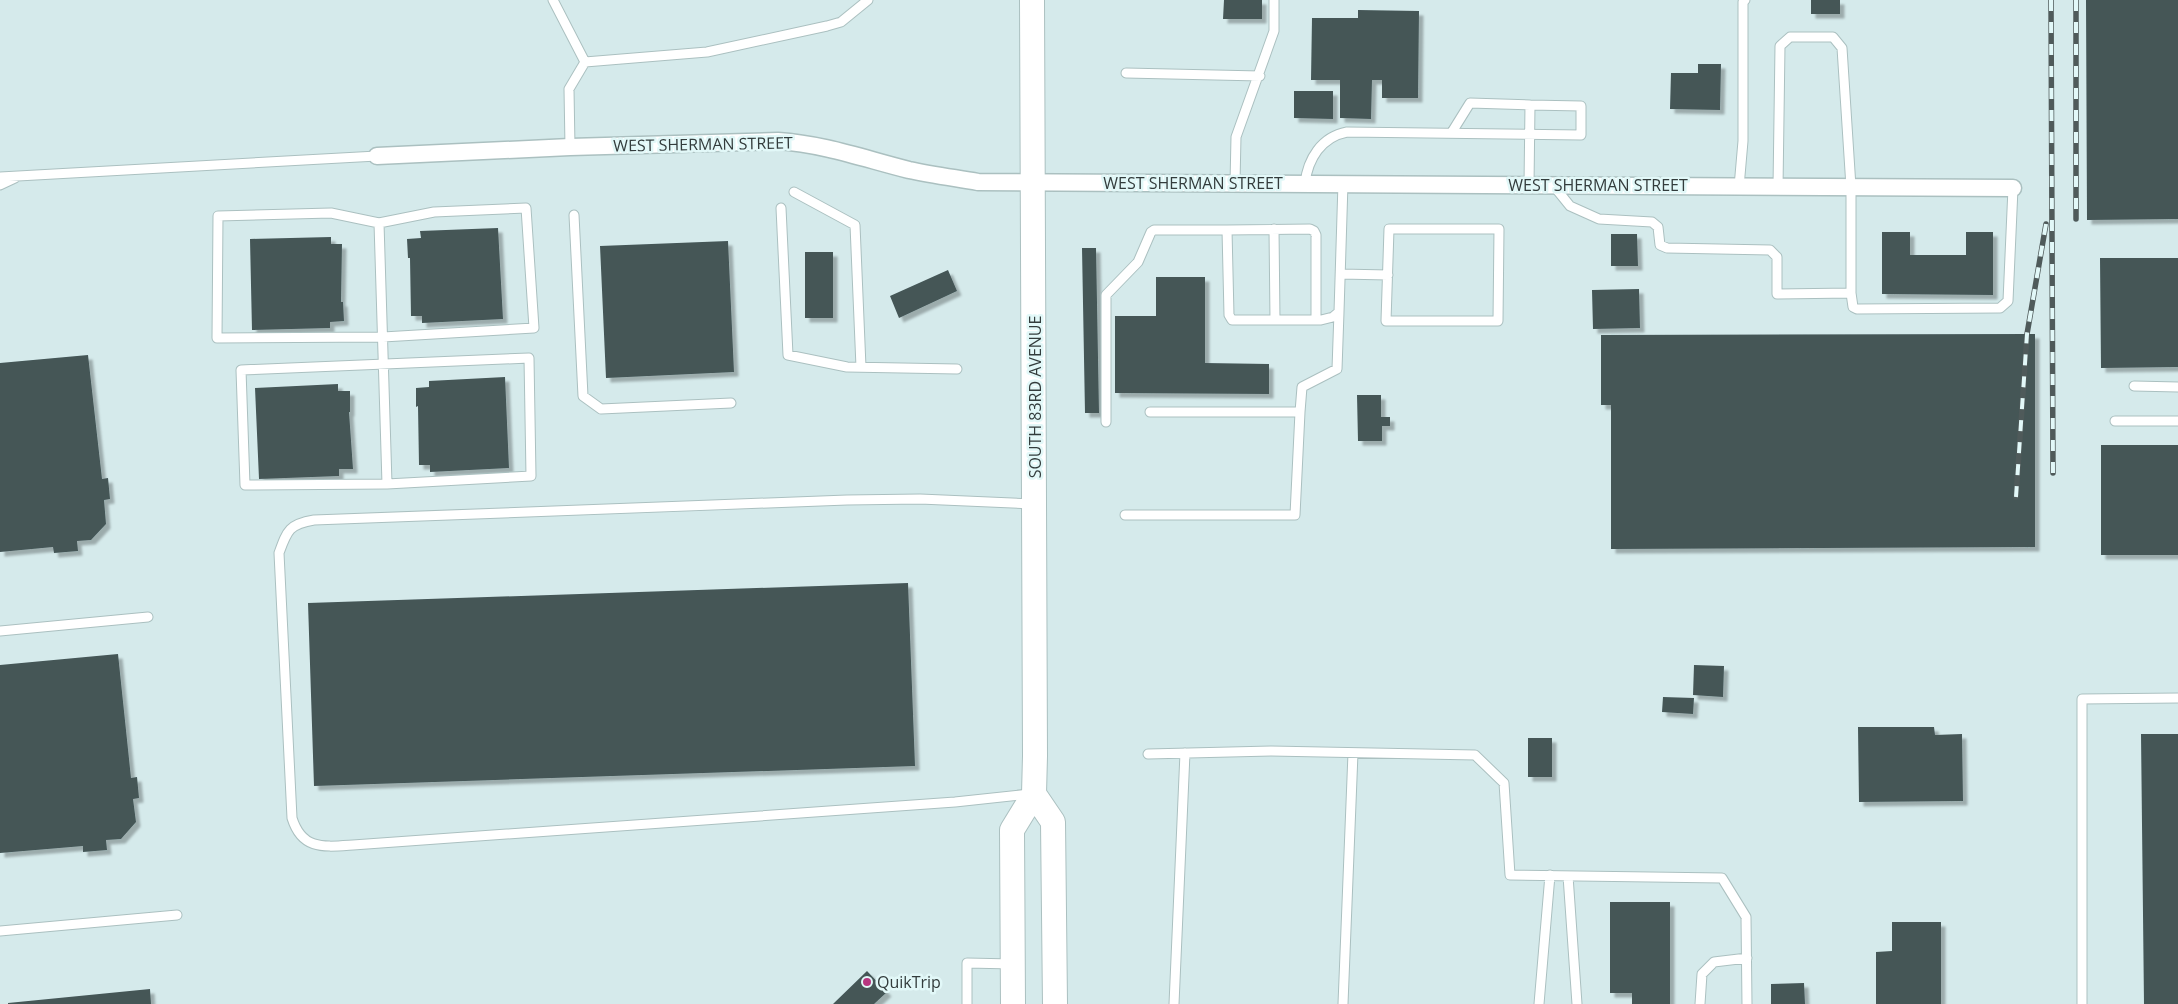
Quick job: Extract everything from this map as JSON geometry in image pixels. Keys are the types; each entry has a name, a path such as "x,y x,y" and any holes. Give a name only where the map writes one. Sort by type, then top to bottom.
{"main road":[{"name":"SOUTH 83RD AVENUE","path":"1032,0 1036,504 1034,794"},
{"path":"1013,1004 1012,830 1034,794 1053,822 1055,1004"}],"street":[{"name":"WEST SHERMAN STREET","path":"377,156 778,141 804,142 909,170 978,182 2013,188"}],"lane":[{"path":"553,0 585,62"},
{"path":"585,62 706,52 827,26 841,22 868,0"},
{"path":"1235,183 1236,137 1260,76 1274,32 1274,0"},
{"path":"1739,186 1743,141 1743,2 1745,0"},
{"path":"1778,187 1780,46 1790,37 1833,37 1842,48 1851,187 1851,293 1853,307 1857,310 2000,308 2008,301 2013,188"},
{"path":"570,148 569,89 585,62"},
{"path":"1126,73 1260,76"},
{"path":"1305,183 1313,156 1326,141 1336,134 1347,132 1452,132 1581,135 1581,106 1470,103 1452,132"},
{"path":"1529,185 1530,105"},
{"path":"0,177 377,156"},
{"path":"0,185 17,177"},
{"path":"1125,515 1295,515 1302,387 1337,370 1342,274 1343,184"},
{"path":"1553,185 1570,206 1599,219 1652,222 1658,227 1660,245 1667,248 1770,250 1778,257 1778,294 1851,293"},
{"path":"794,192 855,225 861,367"},
{"path":"526,208 534,328 382,337 217,338 218,216 331,213 379,223 434,212 526,208"},
{"path":"781,208 788,355 847,367 957,369"},
{"path":"574,215 583,396 601,409 731,404"},
{"path":"379,223 386,484"},
{"path":"1106,422 1106,295 1138,262 1149,234 1154,230 1310,229 1314,231 1316,235 1316,320"},
{"path":"1389,229 1499,229 1498,321 1386,321 1388,275 1389,229"},
{"path":"1227,230 1230,318 1235,320 1316,320 1333,317 1339,312"},
{"path":"1274,230 1275,320"},
{"path":"1342,274 1388,275"},
{"path":"529,358 531,476 386,484 245,485 241,370 529,358"},
{"path":"2134,386 2178,386"},
{"path":"1150,412 1300,412"},
{"path":"2115,421 2178,421"},
{"path":"1034,794 955,802 353,845 318,845 304,840 296,831 292,818 278,553 286,533 292,526 314,520 847,500 920,499 1036,504"},
{"path":"0,631 148,617"},
{"path":"2082,1004 2082,699 2178,698"},
{"path":"1148,754 1271,752 1475,755 1504,783 1510,875 1722,878 1746,917 1747,1004"},
{"path":"1174,1004 1185,753"},
{"path":"1343,1004 1353,753"},
{"path":"1539,1004 1550,875"},
{"path":"1568,876 1577,1004"},
{"path":"0,931 177,915"},
{"path":"1700,1004 1702,974 1714,962 1747,958"},
{"path":"968,1004 967,963 1013,964"}],"building":[{"path":"1224,0 1262,0 1262,19 1223,19"},
{"path":"1811,0 1840,0 1840,14 1811,14"},
{"path":"2086,0 2178,0 2178,219 2087,220"},
{"path":"1358,10 1419,11 1418,98 1382,98 1382,80 1372,80 1371,119 1340,118 1340,80 1311,80 1312,18 1358,18"},
{"path":"1698,64 1721,64 1720,110 1670,109 1671,73 1698,73"},
{"path":"1294,91 1333,91 1333,119 1294,118"},
{"path":"498,228 503,319 422,323 422,316 411,316 410,258 408,258 407,239 421,238 420,231"},
{"path":"1882,232 1910,232 1910,255 1966,255 1966,232 1993,232 1993,295 1882,294"},
{"path":"1611,234 1637,234 1638,266 1611,266"},
{"path":"331,237 331,244 342,244 341,302 343,302 344,321 330,322 330,328 252,330 250,239"},
{"path":"728,241 734,372 606,378 600,246"},
{"path":"1082,248 1096,248 1099,413 1085,413"},
{"path":"805,252 833,252 833,318 805,318"},
{"path":"2100,258 2178,258 2178,367 2101,368"},
{"path":"948,270 957,291 899,318 890,296"},
{"path":"1156,277 1205,277 1205,363 1269,364 1269,394 1115,393 1115,316 1156,316"},
{"path":"1639,289 1640,328 1593,329 1592,290"},
{"path":"2035,334 2035,547 1611,549 1611,405 1601,405 1601,335"},
{"path":"88,355 102,479 108,478 110,499 104,500 106,524 91,540 77,541 78,551 54,553 53,547 0,552 0,363"},
{"path":"505,377 509,468 430,472 430,465 419,465 416,388 429,387 429,381"},
{"path":"338,384 338,391 350,391 349,412 353,469 339,469 339,476 259,479 255,388"},
{"path":"1357,395 1381,395 1381,417 1390,417 1390,426 1382,426 1382,441 1358,441"},
{"path":"2101,445 2178,445 2178,555 2101,555"},
{"path":"908,583 915,766 314,786 308,603"},
{"path":"118,654 131,778 137,777 139,798 133,799 136,822 121,839 106,840 107,850 83,852 83,846 0,853 0,665"},
{"path":"1694,665 1724,666 1723,697 1693,695"},
{"path":"1663,697 1694,698 1693,714 1662,712"},
{"path":"1858,727 1934,727 1935,735 1962,734 1963,801 1859,802"},
{"path":"2141,734 2178,734 2178,1004 2144,1004"},
{"path":"1528,738 1552,738 1552,777 1528,777"},
{"path":"1610,902 1670,902 1670,1004 1632,1004 1632,993 1610,993"},
{"path":"1892,922 1941,922 1941,1004 1876,1004 1876,952 1892,951"},
{"name":"QuikTrip","path":"867,971 887,992 874,1004 833,1004"},
{"path":"1804,983 1805,1004 1771,1004 1771,984"},
{"path":"150,989 151,1004 8,1004 8,1003"}],"railway":[{"path":"2051,0 2053,473"},
{"path":"2076,0 2076,219"},
{"path":"2016,497 2027,334 2046,224"}],"place":[{"name":"QuikTrip","path":"867,982"}]}
